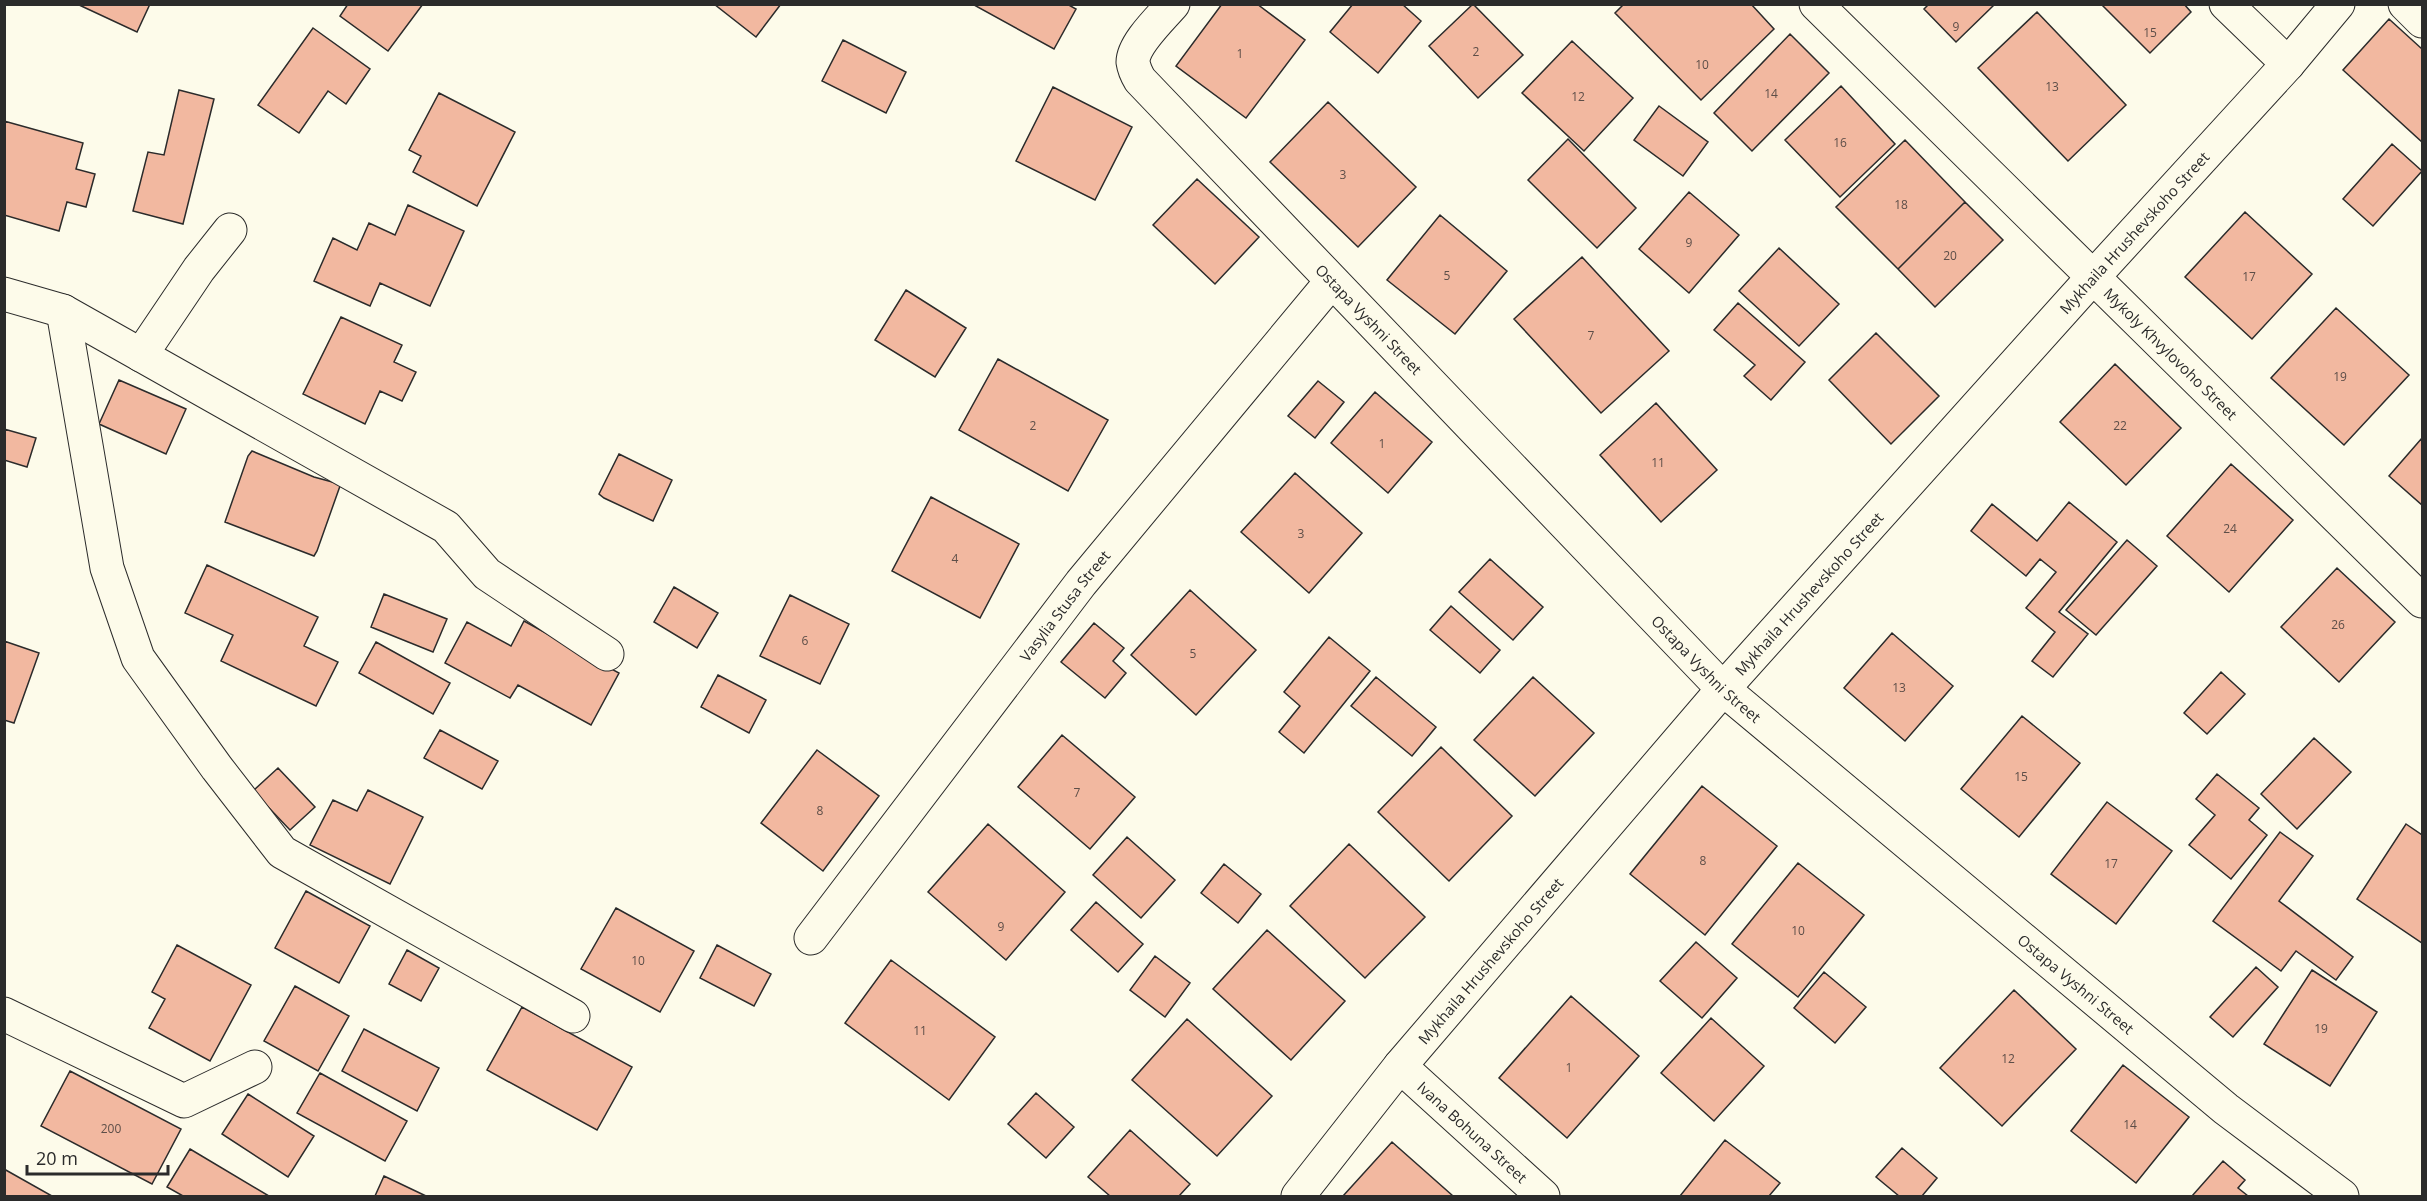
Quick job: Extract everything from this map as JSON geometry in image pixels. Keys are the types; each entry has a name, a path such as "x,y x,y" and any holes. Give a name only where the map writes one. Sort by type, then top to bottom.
{"street":[{"name":"Ostapa Vyshni Street","path":"1173,4 1139,45 1133,63 1135,71 1156,99 1723,689 2226,1110 2342,1197"},
{"name":"Mykoly Khvylovoho Street","path":"1816,4 2422,601"},
{"path":"2226,4 2288,64"},
{"name":"Mykhaila Hrushevskoho Street","path":"1298,1197 1400,1066 1723,689 2288,64 2338,4"},
{"path":"2405,4 2422,21"},
{"path":"141,355 199,268 230,230"},
{"name":"Vasylia Stusa Street","path":"811,938 1081,583 1331,282"},
{"path":"4,294 63,311 446,527 487,574 607,654"},
{"path":"63,311 107,568 138,658 282,852 573,1016"},
{"path":"4,1014 184,1101 255,1067"},
{"name":"Ivana Bohuna Street","path":"1400,1066 1543,1197"}],"building":[{"path":"77,4 150,4 137,32"},
{"path":"348,4 423,4 388,51 340,16"},
{"path":"714,4 781,4 756,37"},
{"path":"1067,4 1076,9 1054,49 974,5"},
{"path":"1222,4 1257,4 1305,40 1246,118 1176,66"},
{"path":"1353,4 1402,4 1421,21 1378,73 1330,32"},
{"path":"1473,4 1523,55 1478,98 1429,46"},
{"path":"1624,4 1751,4 1774,29 1701,100 1615,13"},
{"path":"1929,4 1995,4 1956,42 1924,9"},
{"path":"2101,4 2184,4 2191,12 2150,53"},
{"path":"2037,12 2126,105 2068,161 1978,68"},
{"path":"2389,19 2422,49 2422,142 2343,70"},
{"path":"313,28 370,69 346,104 328,91 299,133 258,105"},
{"path":"1790,34 1829,73 1752,151 1714,113"},
{"path":"843,40 906,72 886,113 822,81"},
{"path":"1572,41 1633,98 1584,151 1522,93"},
{"path":"1841,86 1895,144 1840,197 1785,140"},
{"path":"1053,87 1132,127 1095,200 1016,161"},
{"path":"179,90 214,99 183,224 133,211 148,152 164,155"},
{"path":"439,93 515,132 477,206 413,172 421,156 409,150"},
{"path":"1328,102 1416,187 1358,247 1270,162"},
{"path":"1659,106 1708,142 1683,176 1634,140"},
{"path":"4,121 83,143 76,169 95,174 86,207 67,202 59,231 4,215"},
{"path":"1568,139 1636,208 1597,248 1528,180"},
{"path":"1905,140 1965,202 1898,269 1836,207"},
{"path":"2392,144 2422,171 2373,226 2343,199"},
{"path":"1197,179 1259,237 1215,284 1153,225"},
{"path":"1689,192 1739,235 1689,293 1639,249"},
{"path":"1965,202 2003,240 1935,307 1898,269"},
{"path":"408,205 464,231 430,306 380,283 370,306 314,281 333,238 357,250 369,223 395,235"},
{"path":"2245,212 2312,274 2252,339 2185,277"},
{"path":"1440,215 1507,271 1455,334 1387,280"},
{"path":"1779,248 1839,304 1799,346 1739,291"},
{"path":"1582,257 1669,351 1601,413 1514,319"},
{"path":"906,290 966,328 935,377 875,340"},
{"path":"1738,303 1805,362 1771,400 1744,376 1755,365 1714,330"},
{"path":"2336,308 2409,375 2344,445 2271,378"},
{"path":"341,317 402,345 394,362 416,372 402,401 380,391 365,424 303,394"},
{"path":"1876,333 1939,396 1891,444 1829,380"},
{"path":"998,359 1108,420 1068,491 959,430"},
{"path":"2115,364 2181,428 2126,485 2060,422"},
{"path":"119,380 186,409 166,454 99,424"},
{"path":"1318,381 1344,402 1315,438 1288,416"},
{"path":"1375,392 1432,442 1388,493 1331,443"},
{"path":"1656,403 1717,470 1661,522 1600,455"},
{"path":"4,429 36,438 27,467 4,460"},
{"path":"2422,438 2422,505 2389,476"},
{"path":"252,451 340,486 314,556 225,522 248,456"},
{"path":"619,454 672,480 653,521 599,494"},
{"path":"2231,464 2293,520 2229,592 2167,536"},
{"path":"1295,473 1362,533 1309,593 1241,532"},
{"path":"931,497 1019,544 980,618 892,571"},
{"path":"2069,502 2117,542 2059,612 2088,634 2053,677 2032,661 2055,632 2026,608 2056,572 2040,559 2026,576 1971,531 1992,504 2037,541"},
{"path":"2127,540 2157,566 2096,635 2066,610"},
{"path":"1490,559 1543,607 1513,640 1459,592"},
{"path":"207,565 318,617 304,646 338,662 316,706 221,661 233,635 185,613"},
{"path":"2337,568 2395,622 2339,682 2281,627"},
{"path":"674,587 718,613 697,648 654,622"},
{"path":"1190,590 1256,650 1196,715 1131,655"},
{"path":"384,594 447,619 433,652 371,627"},
{"path":"790,595 849,624 820,684 760,656"},
{"path":"1451,606 1500,650 1480,673 1430,630"},
{"path":"524,621 619,673 591,725 518,685 510,698 445,663 467,622 511,646"},
{"path":"1094,623 1124,648 1113,661 1126,673 1105,698 1061,662"},
{"path":"1892,633 1953,686 1905,741 1844,688"},
{"path":"1329,637 1370,671 1304,753 1279,732 1300,706 1284,692"},
{"path":"4,641 39,653 14,723 4,720"},
{"path":"376,642 450,683 433,714 359,673"},
{"path":"2221,672 2245,694 2207,734 2184,713"},
{"path":"718,675 766,700 749,733 701,707"},
{"path":"1376,677 1436,727 1412,756 1351,706"},
{"path":"1533,677 1594,733 1535,796 1474,740"},
{"path":"2022,716 2080,763 2019,837 1961,789"},
{"path":"440,730 498,761 482,789 424,758"},
{"path":"1062,735 1135,797 1090,849 1018,787"},
{"path":"2314,738 2351,772 2297,829 2261,794"},
{"path":"1441,747 1512,816 1449,881 1378,812"},
{"path":"817,750 879,796 823,871 761,823"},
{"path":"278,768 315,807 290,830 253,791"},
{"path":"2217,774 2259,808 2249,820 2267,835 2231,879 2189,845 2215,815 2196,799"},
{"path":"1702,786 1777,846 1705,935 1630,874"},
{"path":"368,790 423,817 390,884 310,845 333,800 357,811"},
{"path":"2107,802 2172,851 2116,924 2051,874"},
{"path":"988,824 1065,892 1006,960 928,892"},
{"path":"2406,824 2422,835 2422,943 2357,899"},
{"path":"2280,832 2313,856 2279,901 2353,957 2336,980 2296,951 2281,971 2213,921"},
{"path":"1127,837 1175,880 1141,918 1093,875"},
{"path":"1349,844 1425,917 1365,978 1290,906"},
{"path":"1798,863 1864,915 1798,997 1732,944"},
{"path":"1224,864 1261,894 1238,923 1201,893"},
{"path":"306,891 370,926 339,983 275,948"},
{"path":"1096,902 1143,944 1118,972 1071,930"},
{"path":"616,908 694,951 660,1012 581,969"},
{"path":"1267,930 1345,1001 1291,1060 1213,989"},
{"path":"1696,942 1737,978 1702,1018 1660,981"},
{"path":"177,945 251,985 210,1061 149,1028 165,999 152,992"},
{"path":"717,945 771,974 754,1006 700,978"},
{"path":"407,950 439,968 421,1001 389,984"},
{"path":"1155,956 1190,983 1165,1017 1130,990"},
{"path":"891,960 995,1037 949,1100 845,1023"},
{"path":"2256,967 2278,987 2233,1037 2210,1017"},
{"path":"2312,970 2377,1012 2330,1086 2264,1044"},
{"path":"1824,972 1866,1007 1835,1043 1794,1008"},
{"path":"295,986 349,1016 318,1071 264,1041"},
{"path":"2014,990 2076,1049 2002,1126 1940,1068"},
{"path":"1571,996 1639,1056 1567,1138 1499,1078"},
{"path":"522,1007 632,1067 597,1130 487,1070"},
{"path":"1711,1018 1764,1066 1714,1121 1661,1073"},
{"path":"1187,1019 1272,1096 1217,1156 1132,1080"},
{"path":"364,1029 439,1068 417,1111 342,1071"},
{"path":"2123,1065 2189,1117 2136,1183 2071,1131"},
{"path":"70,1071 181,1129 152,1184 41,1126"},
{"path":"320,1073 407,1121 385,1161 297,1113"},
{"path":"1036,1093 1074,1127 1046,1158 1008,1124"},
{"path":"248,1094 314,1136 288,1177 222,1134"},
{"path":"1130,1130 1190,1184 1179,1196 1110,1196 1088,1177"},
{"path":"1725,1140 1780,1183 1769,1196 1680,1196"},
{"path":"1392,1142 1453,1196 1343,1196"},
{"path":"1902,1148 1937,1178 1922,1196 1899,1196 1876,1177"},
{"path":"190,1149 269,1196 183,1196 167,1187"},
{"path":"2223,1161 2245,1180 2238,1188 2248,1196 2192,1196"},
{"path":"4,1169 52,1196 4,1196"},
{"path":"384,1176 426,1196 375,1196"}]}
